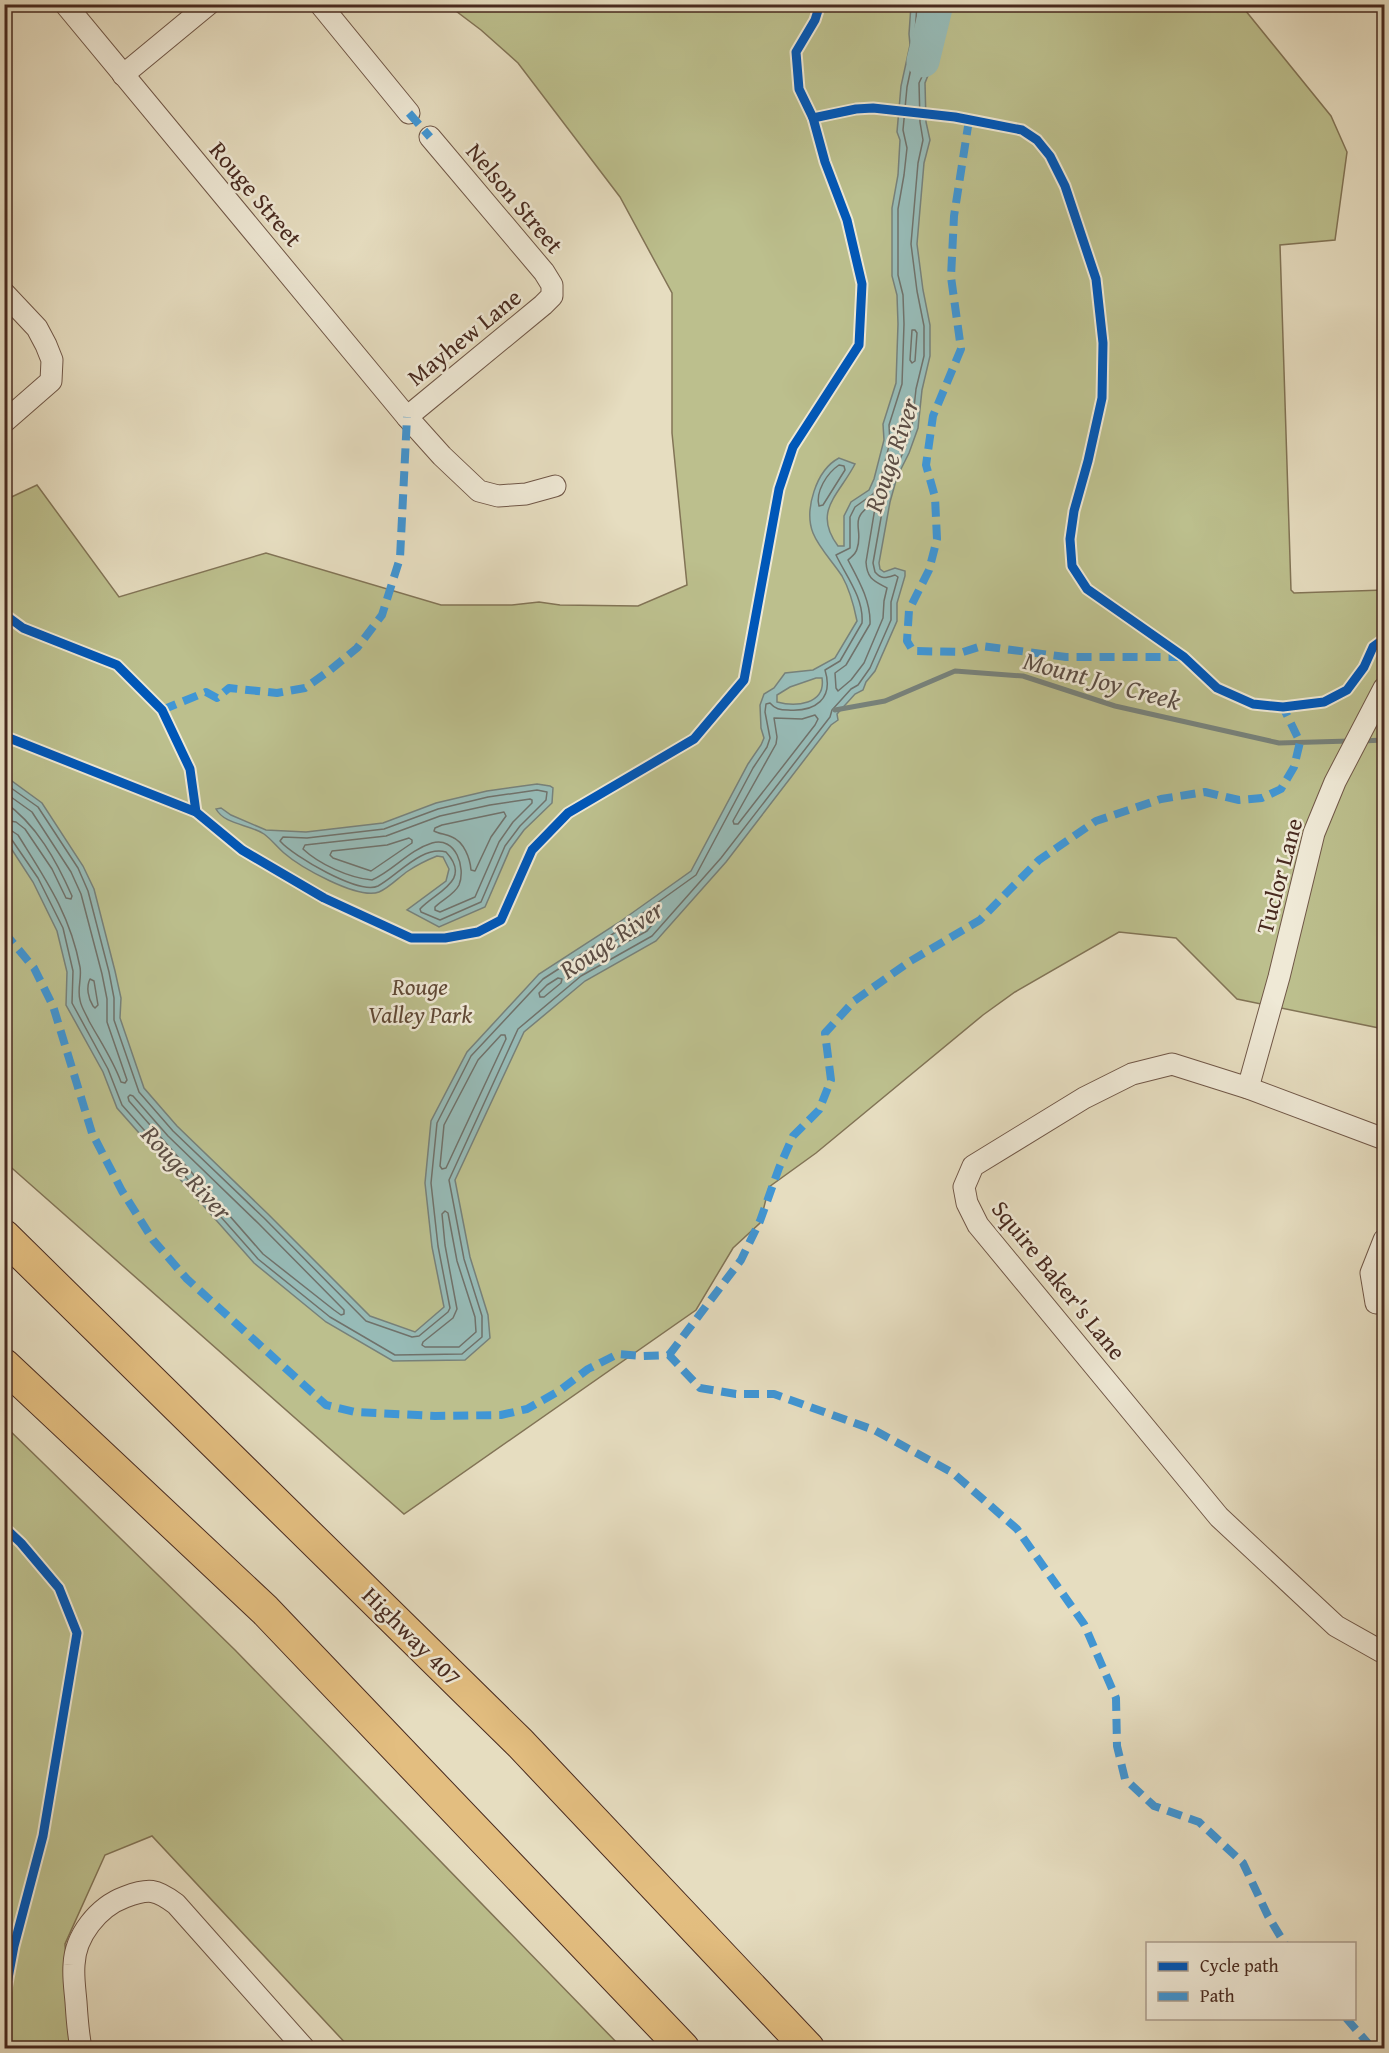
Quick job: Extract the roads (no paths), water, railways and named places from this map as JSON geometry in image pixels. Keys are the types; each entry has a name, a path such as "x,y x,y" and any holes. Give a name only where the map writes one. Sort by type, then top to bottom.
{"highway":[{"name":"Highway 407","path":"4,1236 520,1743 808,2049"},
{"path":"4,1365 265,1610 683,2049"}],"street":[{"name":"Rouge Street","path":"65,4 407,417 442,456 479,491 498,496 517,495 555,486"},
{"path":"123,75 209,4"},
{"path":"320,4 409,113"},
{"name":"Nelson Street","path":"430,136 544,272 552,285 552,296"},
{"path":"4,293 37,328 52,360 51,381 4,422"},
{"name":"Mayhew Lane","path":"407,417 552,296"},
{"name":"Tuclor Lane","path":"1248,1088 1279,977 1314,833 1335,782 1384,688"},
{"name":"Squire Baker's Lane","path":"1384,1139 1248,1088 1172,1064 1132,1074 1084,1098 973,1166 964,1187 967,1203 978,1225 1219,1516 1336,1626 1384,1653"},
{"path":"1376,1303 1371,1273 1384,1240"},
{"path":"81,2049 74,1963 80,1940 94,1917 117,1900 140,1892 160,1892 176,1904 304,2049"}],"water":[{"path":"911,5 932,5 939,49 934,56 933,68 925,83 926,122 930,140 924,163 917,244 930,325 930,356 922,390 918,428 897,477 879,563 880,569 884,572 895,568 905,571 897,603 897,621 875,671 863,690 855,694 837,714 838,720 831,725 726,862 656,941 585,981 524,1032 455,1180 470,1257 488,1315 490,1338 465,1360 393,1361 326,1322 254,1263 117,1108 103,1072 66,1005 67,972 57,931 33,882 5,839 5,776 42,803 83,866 94,889 121,998 120,1018 144,1088 177,1126 370,1316 415,1332 444,1307 432,1247 425,1183 431,1121 467,1052 539,974 618,923 691,871 764,738 760,705 764,694 774,688 785,673 813,670 835,658 857,621 845,581 813,533 810,513 818,481 831,464 839,458 855,464 831,503 828,513 827,523 831,534 838,546 844,546 844,516 851,502 869,490 874,479 884,440 883,424 896,383 898,324 897,295 892,276 892,208 898,175 900,140 897,132 901,86 910,45","holes":["822,678 822,687 814,699 800,704 777,702 777,695 790,687"]},
{"path":"537,784 553,788 552,803 524,830 510,849 485,907 439,927 407,910 446,881 449,869 443,857 437,856 418,865 379,892 358,891 330,881 303,866 284,853 264,834 225,818 216,809 221,808 231,815 266,830 306,832 383,823 436,803 487,791"}],"waterway":[{"name":"Rouge River","path":"923,61 936,8 935,4"},
{"name":"Mount Joy Creek","path":"835,710 885,701 955,671 1023,676 1115,706 1279,743 1350,741"},
{"name":"Mount Joy Creek","path":"1362,741 1384,740"}],"park label":[{"name":"Rouge Valley Park","path":"420,1000"}]}
